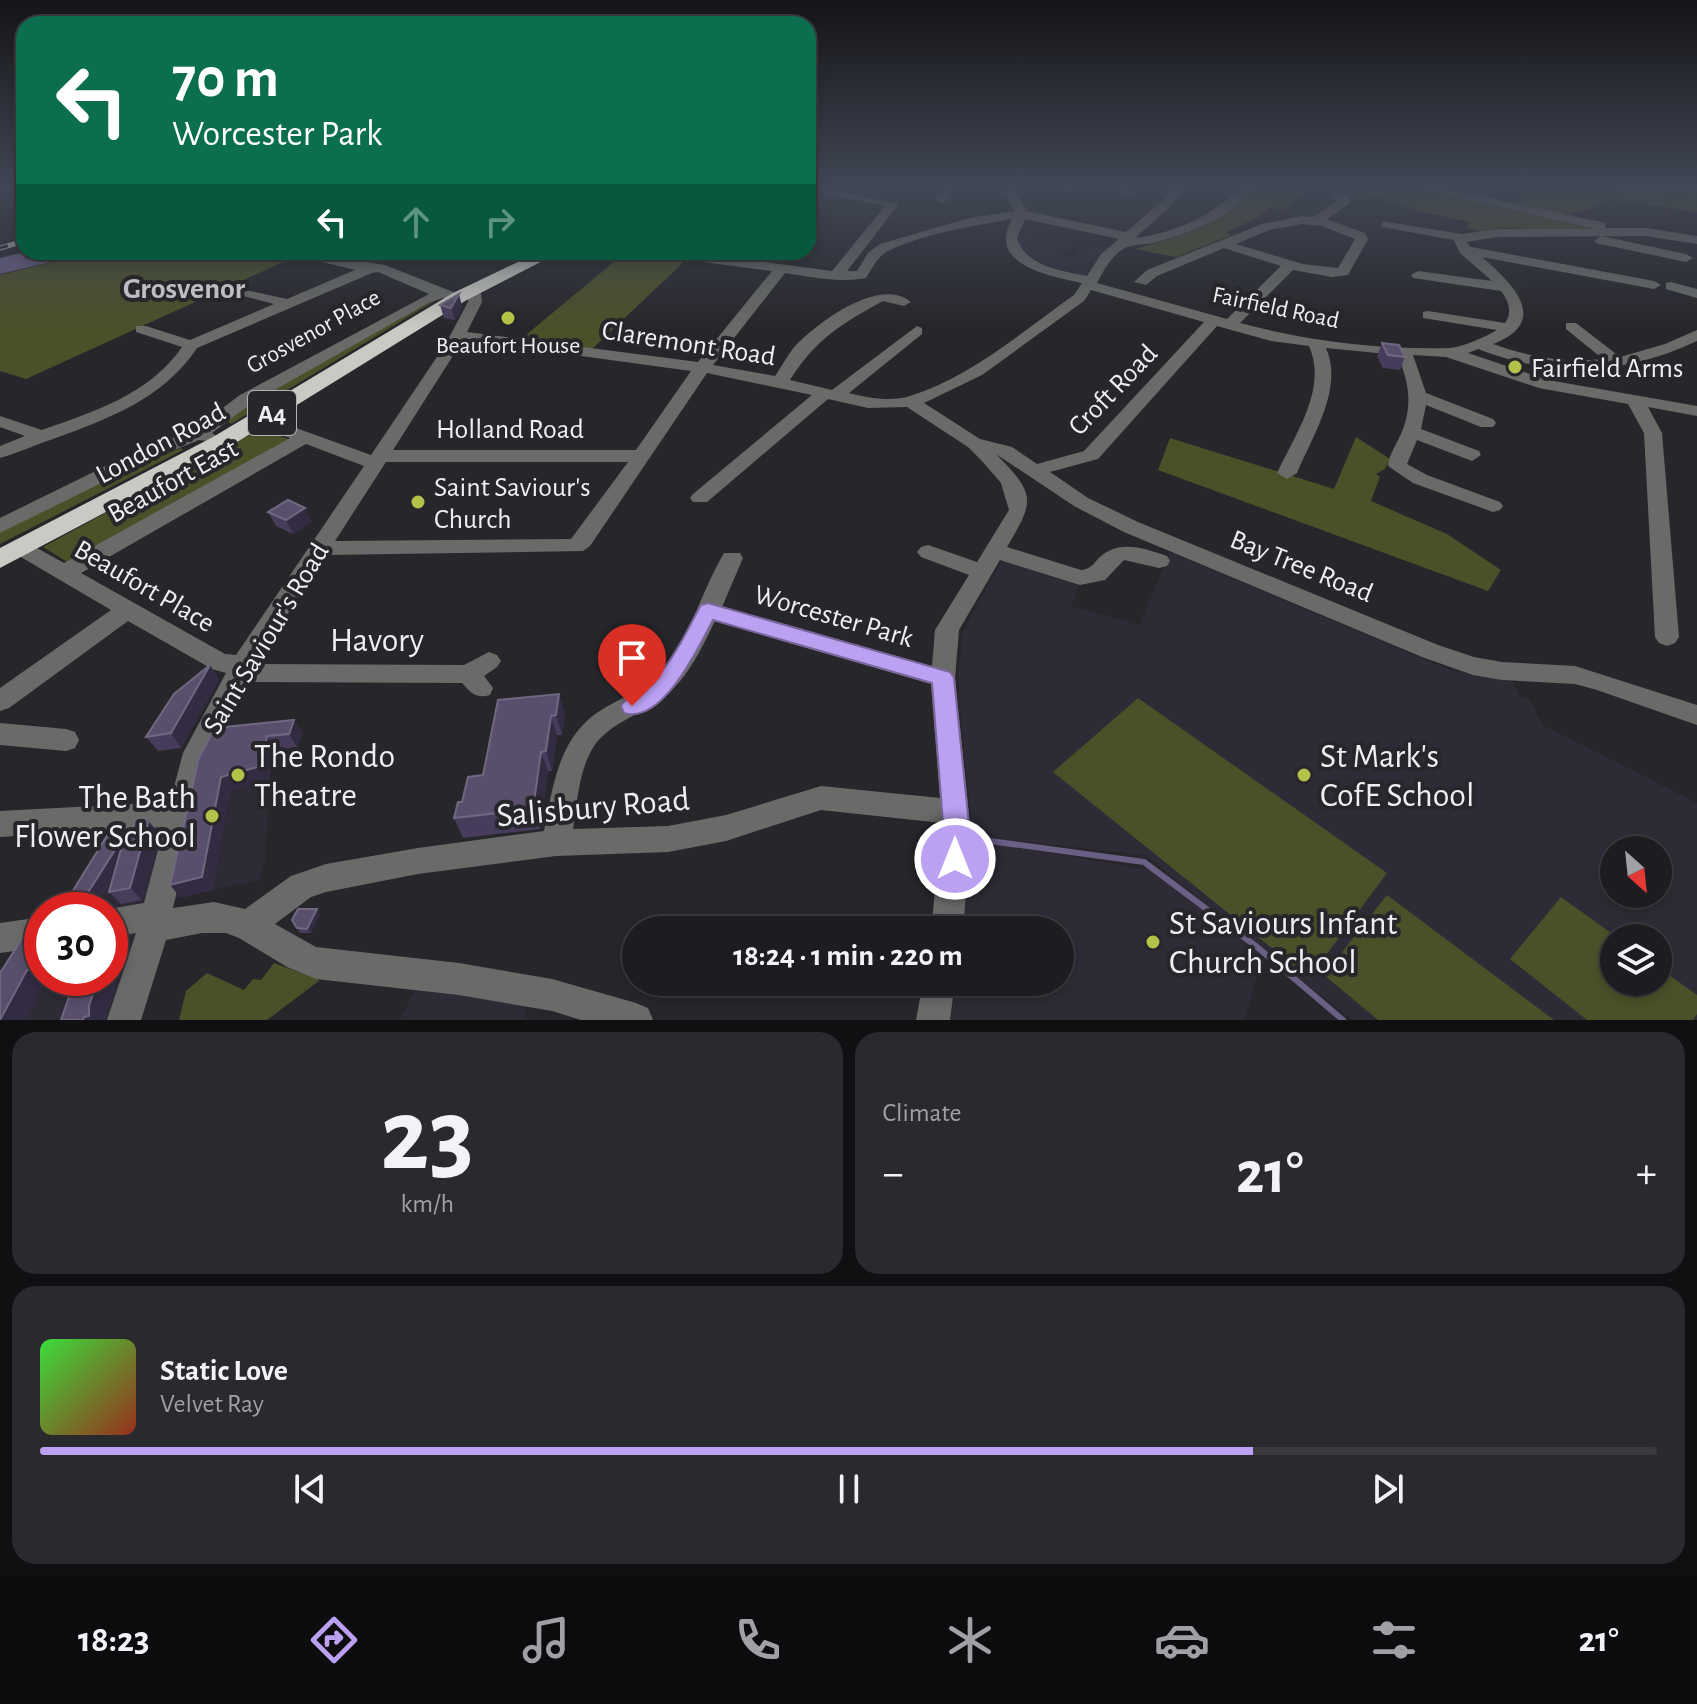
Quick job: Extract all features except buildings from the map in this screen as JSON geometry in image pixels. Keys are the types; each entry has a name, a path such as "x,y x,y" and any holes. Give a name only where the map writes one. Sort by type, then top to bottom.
{"highway":[{"name":"London Road","path":"0,559 260,420 459,294 534,260"}],"street":[{"path":"836,276 870,234"},
{"path":"715,260 851,278 861,275 873,256 885,247 930,234"},
{"name":"Fairfield Road","path":"1011,234 1012,246 1038,266 1271,336 1316,344 1456,354"},
{"path":"1104,234 1136,244 1167,234"},
{"path":"911,402 976,372 1079,298 1106,257 1133,234"},
{"path":"1141,282 1152,273 1250,234"},
{"path":"1224,244 1291,264 1330,273 1343,272 1362,239 1349,234"},
{"path":"1423,234 1645,285"},
{"path":"1464,244 1496,234"},
{"path":"1551,234 1594,234"},
{"path":"1586,234 1602,241 1686,258"},
{"path":"1642,234 1697,240"},
{"path":"1456,354 1510,328 1517,308 1506,287 1464,244"},
{"path":"336,260 369,269"},
{"name":"Croft Road","path":"1033,471 1091,455 1222,322 1291,264"},
{"path":"0,452 86,419 156,384 184,360 191,345 369,269 380,268 459,294"},
{"path":"318,548 565,549 576,546 583,541 702,368 781,269"},
{"path":"1422,277 1506,287"},
{"path":"1671,286 1697,294"},
{"path":"233,289 285,303"},
{"name":"Saint Saviour's Road","path":"124,1020 154,922 196,753 240,669 458,335 476,300 459,294"},
{"name":"Grosvenor Place","path":"0,526 135,459 199,434 246,399 423,300 459,294"},
{"path":"779,383 802,348 840,318 879,297 887,296 904,302"},
{"path":"1428,315 1510,328"},
{"path":"1571,326 1616,361"},
{"path":"141,329 191,345"},
{"path":"700,498 830,394 917,331"},
{"name":"Claremont Road","path":"458,335 702,368 883,405 911,402"},
{"path":"1480,344 1524,361 1588,365 1669,349 1697,335"},
{"path":"1287,473 1325,382 1324,358 1316,344"},
{"path":"1403,352 1413,370 1420,397 1412,432 1397,460 1397,466 1444,489 1472,495 1493,506"},
{"path":"1456,354 1545,384 1697,411"},
{"path":"1420,397 1487,423"},
{"name":"Bay Tree Road","path":"911,402 974,443 1005,451 1081,502 1131,527 1430,651 1488,669 1575,675 1697,715"},
{"path":"1636,402 1653,433 1667,637"},
{"name":"Holland Road","path":"260,420 364,460 639,456"},
{"path":"0,421 40,436"},
{"path":"1412,432 1472,455"},
{"path":"199,434 221,442"},
{"name":"Beaufort East","path":"65,572 307,436"},
{"path":"948,916 957,835 943,678 947,630 1019,510 1020,498 974,443"},
{"name":"Beaufort Place","path":"21,548 220,663 240,669"},
{"path":"927,553 1080,578 1097,575 1109,557 1125,552 1159,561"},
{"name":"Worcester Park","path":"556,843 575,758 589,733 654,693 674,672 708,611 732,558"},
{"path":"0,701 127,610"},
{"name":"Worcester Park","path":"708,611 943,678"},
{"name":"Havory","path":"240,669 479,674"},
{"path":"0,734 66,740"},
{"name":"Salisbury Road","path":"248,926 302,886 326,878 418,861 556,843 668,839 726,828 821,798 954,812"},
{"path":"0,824 179,814"},
{"path":"128,922 214,917 248,926 296,957 316,963 459,979 552,995 636,1020"},
{"path":"0,938 24,935"},
{"path":"933,1020 937,996"}],"shaded area":[{"path":"1019,234 1022,234 1072,243 1062,255 1074,258 1084,245 1107,247 1084,277 1032,261 1019,246"},
{"path":"16,254 16,260 59,260 0,274 0,258"},
{"name":"St Mark's CofE School","path":"1170,552 1452,671 1513,682 1520,697 1529,698 1543,725 1697,803 1697,1020 1352,1020 1145,855 973,836 959,699 963,631 1003,558 1080,583 1071,606 1139,625"},
{"path":"303,733 297,749 274,752 265,861 259,880 148,904 128,962 128,892 86,892 126,825 189,823 223,741"},
{"name":"St Saviours Infant Church School","path":"974,841 1151,870 1262,955 1245,1020 951,1020 954,996 1074,996 1074,916 964,916"},
{"path":"417,986 523,1003 526,1018 531,1020 400,1020"},
{"path":"24,996 116,996 108,1020 0,1020"}],"green space":[{"path":"1181,235 1231,235 1176,257 1135,249"},
{"path":"61,260 287,260 26,379 0,371 0,275"},
{"path":"616,260 686,260 592,349 521,339"},
{"path":"436,300 231,424 225,419 233,410 424,302"},
{"path":"260,429 291,440 69,563 43,547"},
{"path":"1356,437 1390,459 1385,469 1376,474 1380,477 1371,501 1447,534 1501,570 1488,591 1158,470 1170,438 1334,489"},
{"path":"181,448 183,450 0,544 0,532 104,479"},
{"path":"1138,698 1387,873 1309,978 1053,772"},
{"path":"1387,895 1554,1020 1378,1020 1324,975"},
{"path":"1561,897 1600,925 1600,996 1672,996 1672,977 1697,995 1697,1014 1693,1020 1587,1020 1510,959"},
{"path":"274,963 320,980 267,1020 179,1020 186,991 207,973 244,990 253,979 261,980"}],"waterway":[{"path":"975,839 1144,862 1257,947 1343,1020"}],"railway":[{"path":"0,248 16,243"}],"place":[{"name":"Beaufort House","path":"508,318"},
{"name":"Fairfield Arms","path":"1515,367"},
{"name":"Saint Saviour's Church","path":"418,502"},
{"name":"The Rondo Theatre","path":"238,775"},
{"name":"St Mark's CofE School","path":"1304,775"},
{"name":"The Bath Flower School","path":"212,816"},
{"name":"St Saviours Infant Church School","path":"1153,942"}],"district":[{"name":"Grosvenor","path":"184,288"}],"route":[{"path":"632,706 654,693 674,672 708,611 943,678 957,835 955,859"}]}
